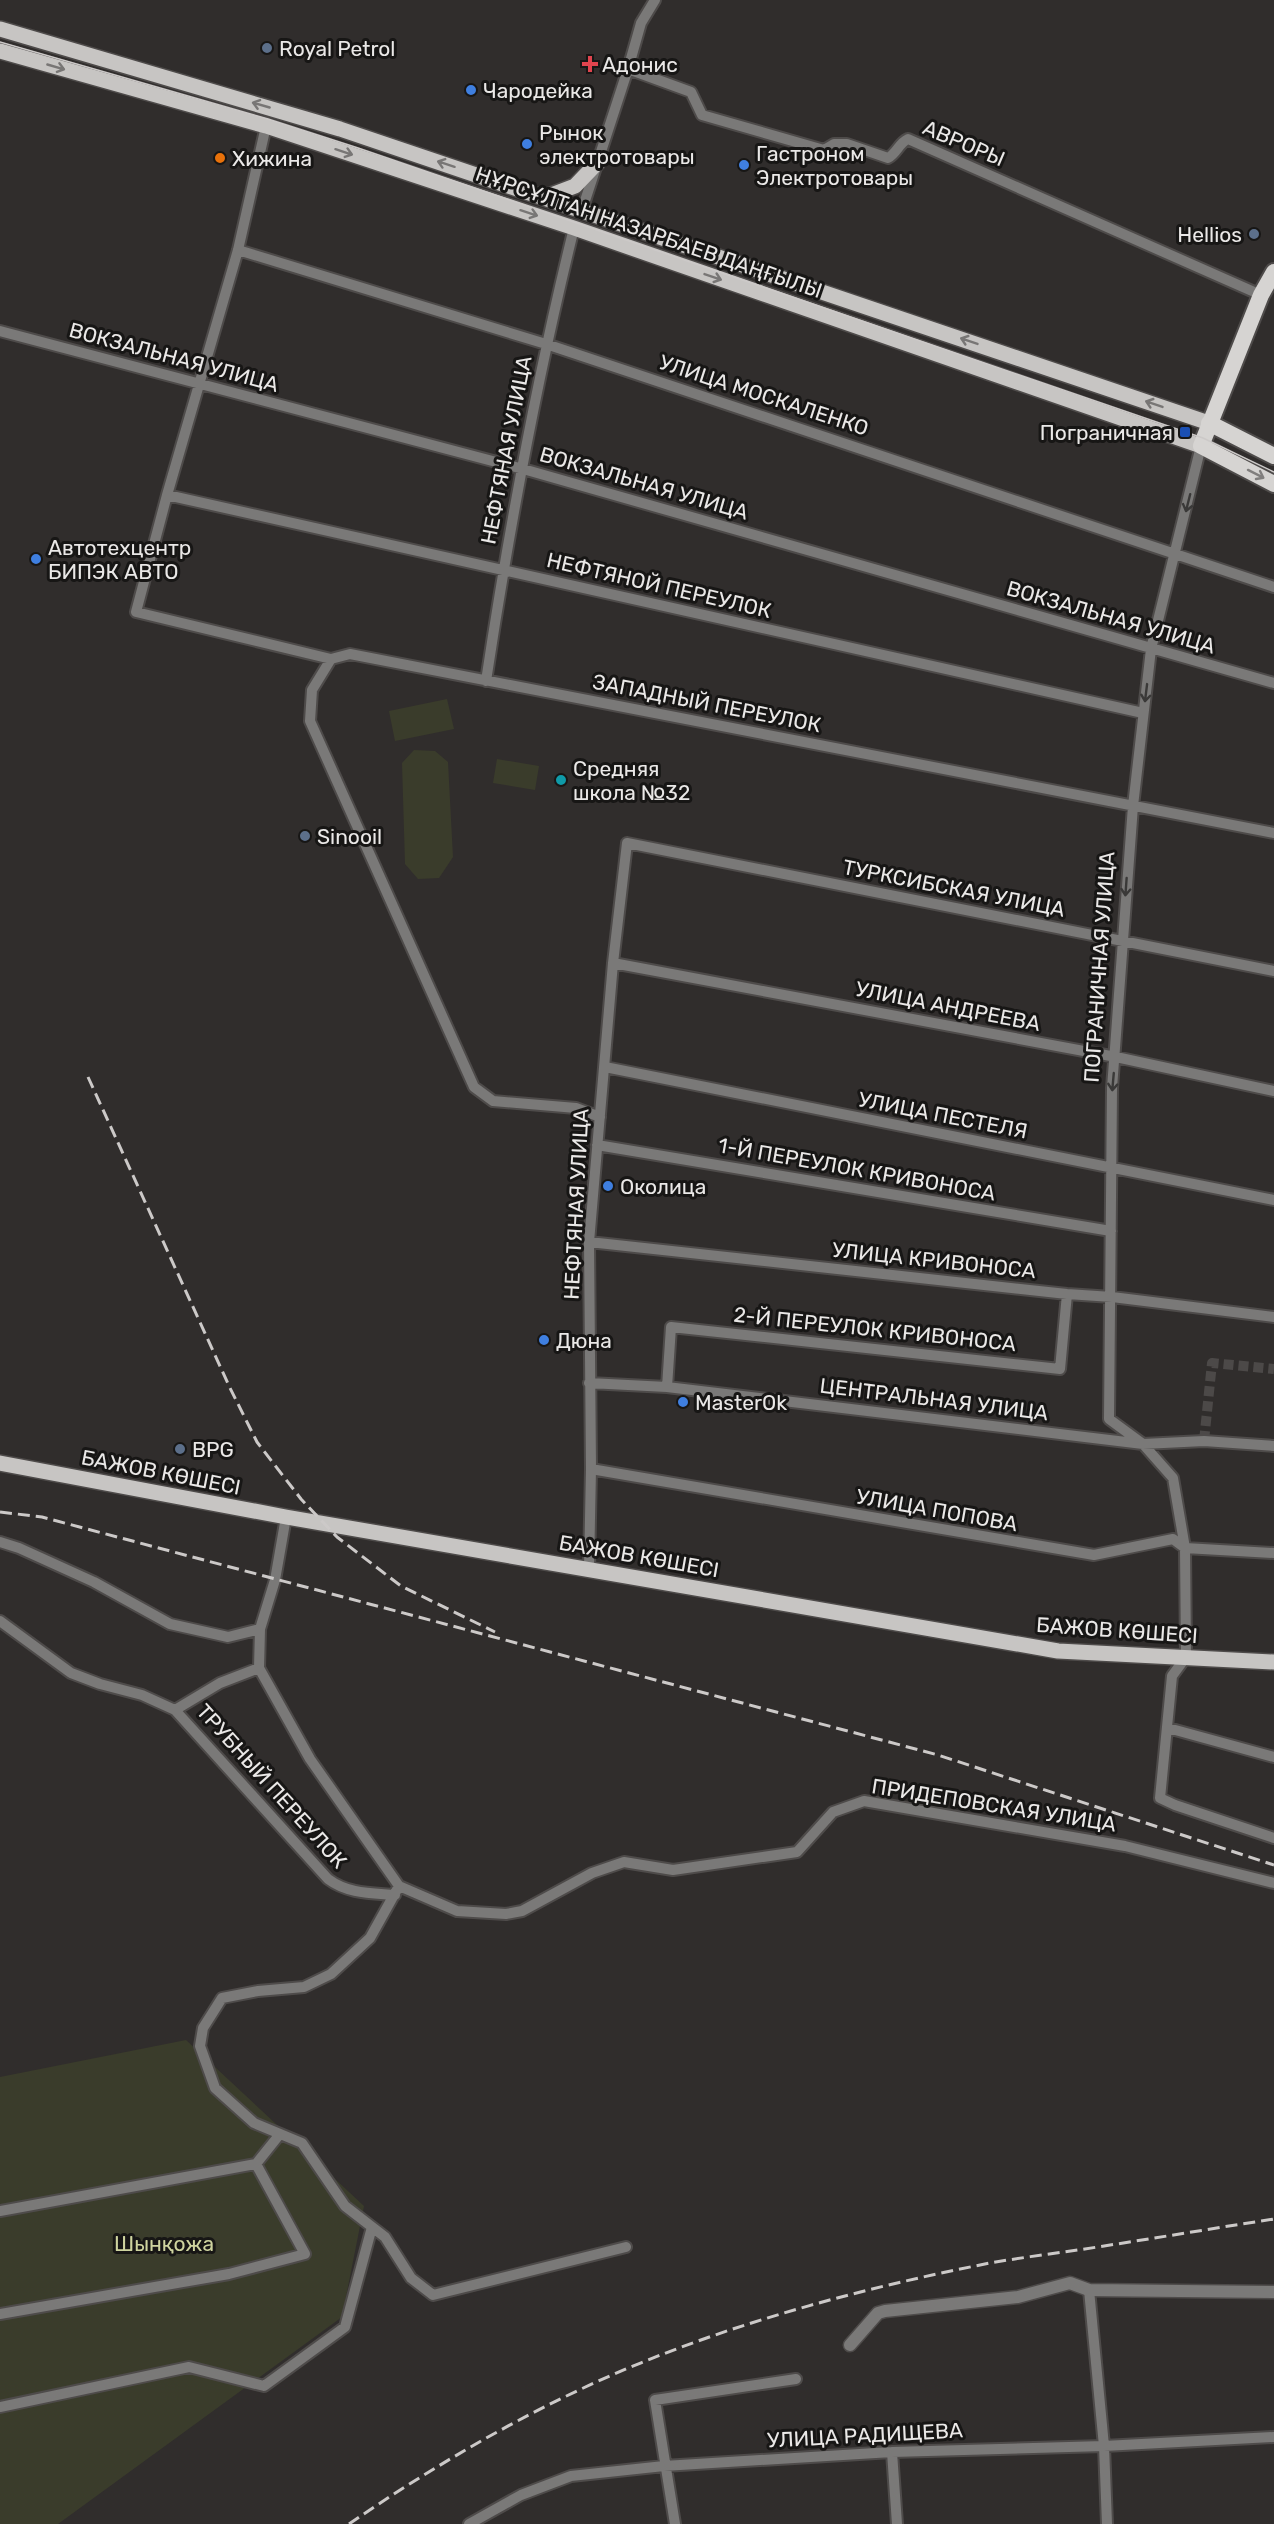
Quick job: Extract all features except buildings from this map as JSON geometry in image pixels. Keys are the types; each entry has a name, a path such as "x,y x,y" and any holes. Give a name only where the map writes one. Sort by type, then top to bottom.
{"highway":[{"name":"ПОГРАНИЧНАЯ УЛИЦА","path":"1201,446 1269,283"},
{"name":"НҰРСҰЛТАН НАЗАРБАЕВ ДАҢҒЫЛЫ","path":"1209,423 1274,456"},
{"name":"НҰРСҰЛТАН НАЗАРБАЕВ ДАҢҒЫЛЫ","path":"1201,446 1274,484"}],"main road":[{"name":"НҰРСҰЛТАН НАЗАРБАЕВ ДАҢҒЫЛЫ","path":"1,32 329,126 546,197 1209,423"},
{"name":"НҰРСҰЛТАН НАЗАРБАЕВ ДАҢҒЫЛЫ","path":"0,51 266,126 574,228 1201,446"},
{"path":"546,197 575,186 598,162"},
{"path":"574,228 582,210"},
{"name":"БАЖОВ КӨШЕСІ","path":"0,1463 285,1517 1058,1651 1274,1662"}],"street":[{"path":"582,210 641,22 655,0"},
{"name":"АВРОРЫ","path":"628,69 691,92 702,115 824,150 834,144 847,144 888,158 902,142 908,139 1269,283"},
{"path":"167,495 238,250 266,126"},
{"name":"НЕФТЯНАЯ УЛИЦА","path":"486,681 502,570 546,344 574,228"},
{"name":"УЛИЦА МОСКАЛЕНКО","path":"238,250 546,344 1175,552 1274,587"},
{"name":"ВОКЗАЛЬНАЯ УЛИЦА","path":"0,331 523,470 1274,683"},
{"name":"ПОГРАНИЧНАЯ УЛИЦА","path":"1186,1657 1185,1548 1173,1478 1143,1444 1109,1419 1112,1297 1112,1088 1133,806 1151,649 1201,446"},
{"name":"НЕФТЯНОЙ ПЕРЕУЛОК","path":"167,495 1143,713"},
{"name":"ЗАПАДНЫЙ ПЕРЕУЛОК","path":"167,495 136,612 331,659 350,654 1274,833"},
{"path":"331,659 312,690 310,722 474,1087 493,1101 576,1108 600,1118"},
{"name":"НЕФТЯНАЯ УЛИЦА","path":"589,1568 591,1469 589,1242 613,963 627,843"},
{"name":"ТУРКСИБСКАЯ УЛИЦА","path":"627,843 1274,971"},
{"name":"УЛИЦА АНДРЕЕВА","path":"613,963 1116,1057 1274,1090"},
{"name":"УЛИЦА ПЕСТЕЛЯ","path":"605,1067 1274,1200"},
{"name":"1-Й ПЕРЕУЛОК КРИВОНОСА","path":"597,1145 1111,1231"},
{"name":"УЛИЦА КРИВОНОСА","path":"589,1242 1112,1297 1274,1317"},
{"name":"2-Й ПЕРЕУЛОК КРИВОНОСА","path":"667,1387 671,1327 1060,1369 1067,1294"},
{"name":"ЦЕНТРАЛЬНАЯ УЛИЦА","path":"590,1383 667,1387 1143,1444 1204,1441 1274,1446"},
{"name":"УЛИЦА ПОПОВА","path":"591,1469 1094,1555 1108,1553 1119,1548 1173,1539 1185,1548 1274,1553"},
{"path":"285,1517 275,1580 260,1629 258,1668 310,1759 397,1891 370,1938 331,1974 304,1987 258,1990 222,1998 203,2028 200,2046 215,2088 254,2123 302,2143 345,2206 385,2237 411,2278 433,2295 626,2247"},
{"path":"0,1542 19,1548 94,1582 170,1624 228,1637 260,1629"},
{"name":"ТРУБНЫЙ ПЕРЕУЛОК","path":"0,1621 71,1674 142,1695 175,1710 328,1879 339,1887 352,1892 397,1891"},
{"path":"1186,1657 1172,1676 1160,1798 1274,1838"},
{"path":"175,1710 220,1683 258,1668"},
{"path":"1168,1728 1274,1757"},
{"name":"ПРИДЕПОВСКАЯ УЛИЦА","path":"397,1891 457,1911 506,1914 522,1911 592,1873 624,1862 673,1870 796,1852 833,1812 864,1801 1125,1846 1274,1883"},
{"path":"0,2211 256,2164 280,2134"},
{"path":"0,2314 248,2270 305,2254 256,2164"},
{"path":"0,2407 189,2367 264,2386 345,2326 372,2227"},
{"path":"850,2345 878,2313 885,2311 1018,2297 1070,2283 1089,2290 1274,2292"},
{"path":"1089,2290 1104,2446 1107,2524"},
{"path":"675,2524 655,2400 796,2379"},
{"name":"УЛИЦА РАДИЩЕВА","path":"469,2524 521,2495 572,2476 664,2466 892,2452 1104,2446 1274,2437"},
{"path":"892,2452 897,2524"}],"green space":[{"path":"447,699 454,729 395,741 389,711"},
{"path":"414,750 435,751 448,762 453,857 439,878 418,879 405,864 402,763"},
{"path":"497,759 539,766 535,790 493,783"},
{"name":"Шынқожа","path":"186,2040 364,2206 342,2317 58,2524 0,2524 0,2077"}],"tunnel":[{"path":"1204,1441 1212,1363 1274,1369"}],"tram line":[{"path":"0,42 268,119 358,148 1203,438 1274,472"}],"railway":[{"path":"88,1077 230,1388 257,1442 301,1499 337,1537 401,1586 495,1632"},
{"path":"0,1512 42,1517 938,1755 1274,1865"},
{"path":"349,2524 455,2456 566,2396 643,2362 728,2331 814,2304 990,2263 1274,2219"}],"place":[{"name":"Royal Petrol","path":"267,48"},
{"name":"Адонис","path":"590,64"},
{"name":"Чародейка","path":"471,90"},
{"name":"Рынок электротовары","path":"527,144"},
{"name":"Хижина","path":"220,158"},
{"name":"Гастроном Электротовары","path":"744,165"},
{"name":"Hellios","path":"1254,234"},
{"name":"Пограничная","path":"1185,432"},
{"name":"Автотехцентр БИПЭК АВТО","path":"36,559"},
{"name":"Средняя школа №32","path":"561,780"},
{"name":"Sinooil","path":"305,836"},
{"name":"Околица","path":"608,1186"},
{"name":"Дюна","path":"544,1340"},
{"name":"MasterOk","path":"683,1402"},
{"name":"BPG","path":"180,1449"}]}
